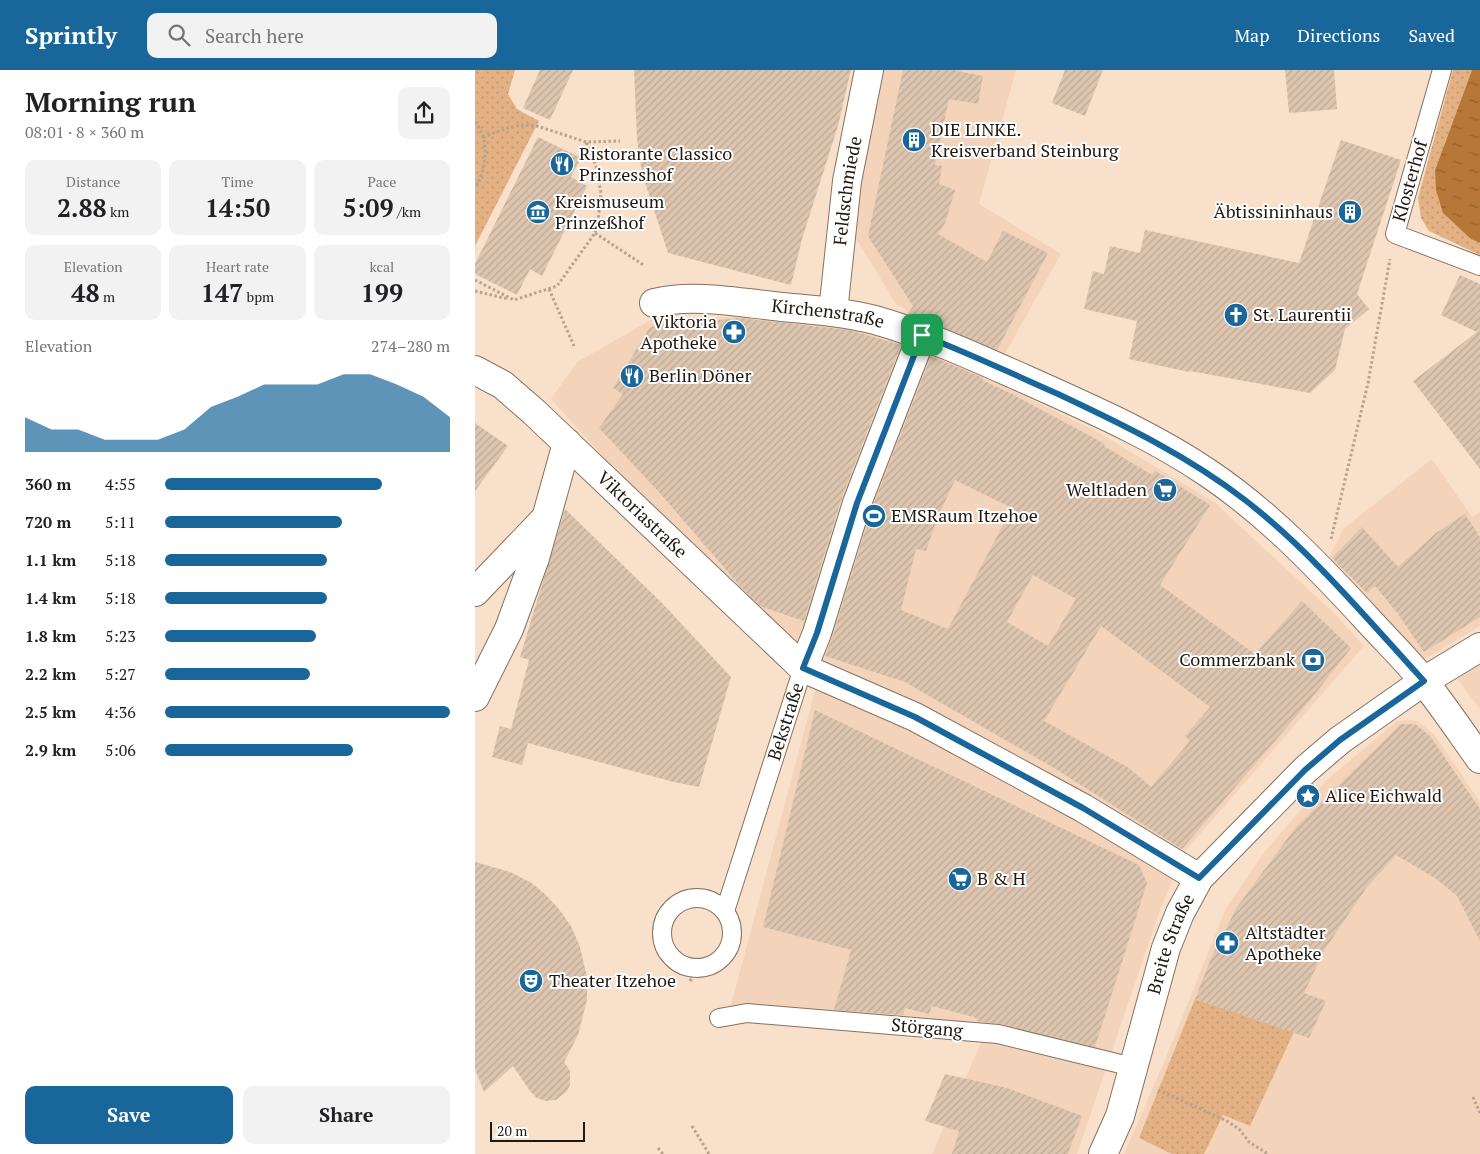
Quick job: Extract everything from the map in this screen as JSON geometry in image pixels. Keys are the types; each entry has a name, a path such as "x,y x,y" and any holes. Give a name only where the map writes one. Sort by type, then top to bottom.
{"street":[{"name":"Feldschmiede","path":"833,312 847,181 869,70"},
{"name":"Kirchenstraße","path":"654,303 667,300 694,299 833,312 873,320 922,335 954,348 1118,422 1165,447 1208,472 1247,501 1284,533 1323,572 1424,681 1480,759"},
{"name":"Bekstraße","path":"803,668 817,633 857,503 922,335"},
{"name":"Viktoriastraße","path":"475,370 503,385 567,443 803,668"},
{"path":"479,683 509,629 535,558 567,443"},
{"path":"475,592 545,518"},
{"name":"Breite Straße","path":"1103,1154 1120,1116 1166,948 1199,878 1305,770 1340,740 1424,681 1480,647"},
{"path":"803,668 915,717 1083,808 1199,878"}],"lane":[{"name":"Klosterhof","path":"1442,70 1395,234 1480,266"},
{"name":"Bekstraße","path":"725,912 803,668"},
{"path":"701,898 713,901 725,912 731,923 733,936 730,947 723,958 695,975 667,951 662,933 664,921 670,910 682,901 701,898"},
{"name":"Störgang","path":"719,1018 747,1013 998,1034 1131,1072"}],"path":[{"path":"475,122 483,137 486,150 475,188"},
{"path":"483,137 523,124 537,126 587,142 620,141"},
{"path":"475,291 513,300 557,286 595,233 598,221 601,194 596,166 587,142"},
{"path":"595,233 645,266"},
{"path":"1323,572 1368,383 1395,234"},
{"path":"475,280 513,300"},
{"path":"549,290 574,346"},
{"path":"1131,1072 1239,1129 1249,1142 1268,1154"},
{"path":"1473,1096 1480,1113"},
{"path":"692,1126 709,1154"},
{"path":"658,1148 663,1154"}],"shaded area":[{"path":"475,70 515,70 508,94 517,109 539,121 475,246"},
{"path":"877,70 1016,70 979,204 1061,254 1002,359 896,304 851,230"},
{"path":"1453,70 1472,70 1435,170 1471,239 1480,243 1480,255 1429,231 1421,218 1418,198"},
{"path":"656,317 792,317 909,341 1096,431 1214,502 1334,613 1364,646 1186,850 1161,907 1077,1154 932,1154 987,1029 731,1005 816,687 803,678 551,399 577,362"},
{"path":"1432,459 1472,517 1480,512 1480,626 1425,659 1328,560 1344,528"},
{"path":"1480,664 1480,709 1457,679"},
{"path":"1397,721 1417,721 1434,734 1480,802 1480,1154 1124,1154 1162,1067 1226,908 1266,850 1328,779"},
{"path":"1195,999 1294,1032 1250,1126 1223,1115 1204,1154 1172,1154 1139,1138"}],"water":[{"path":"1472,70 1480,70 1480,243 1471,239 1443,213 1436,190 1435,170"}],"building":[{"path":"540,70 573,70 550,120 523,108"},
{"path":"634,70 851,70 838,126 802,239 791,285 668,253 642,173 637,139"},
{"path":"903,70 953,70 983,76 978,104 949,99 935,165 942,166 939,184 955,190 945,223 938,234 987,262 1003,231 1048,253 997,350 908,314 913,306 868,236"},
{"path":"1065,70 1103,70 1085,116 1052,103"},
{"path":"1285,70 1334,70 1337,109 1289,113"},
{"name":"Kreismuseum Prinzeßhof","path":"538,137 581,158 571,177 587,186 542,276 530,269 517,295 475,274 475,264"},
{"name":"St. Laurentii","path":"1341,140 1401,160 1357,294 1369,309 1345,329 1335,370 1310,393 1189,372 1129,359 1137,321 1084,309 1093,271 1104,274 1110,246 1140,253 1145,230 1299,263"},
{"path":"1460,275 1480,284 1480,469 1413,381 1477,332 1441,315"},
{"path":"739,318 849,330 901,345 842,497 804,621 760,606 599,428 623,394 613,388 650,327"},
{"path":"931,356 983,378 982,380 1105,444 1104,446 1152,475 1155,471 1210,505 1160,585 1255,654 1302,601 1351,648 1311,699 1182,849 1054,768 905,682 825,656 872,508","holes":["955,480 1012,508 948,629 901,610 916,549 926,551 937,519","1033,575 1076,599 1048,646 1007,622","1101,626 1210,707 1185,736 1190,741 1151,787 1129,768 1044,721"]},
{"path":"475,423 508,446 475,491"},
{"path":"565,509 662,603 731,677 699,787 528,743 522,765 492,757 500,726 511,729 529,660 520,657"},
{"path":"1465,514 1480,537 1480,617 1424,652 1398,614 1375,586 1367,593 1332,558 1362,527 1398,567 1436,533"},
{"name":"B & H","path":"815,710 1139,865 1147,883 1095,1047 1001,1024 977,1021 977,1018 932,1006 929,1014 905,1008 903,1015 834,1010 851,950 763,927"},
{"path":"1401,724 1415,724 1430,736 1480,809 1480,941 1457,896 1435,878 1396,855 1367,887 1325,949 1304,993 1326,1001 1309,1038 1195,999 1212,956 1237,907 1296,827"},
{"name":"Theater Itzehoe","path":"475,862 510,872 530,882 544,893 571,926 580,947 587,977 587,1000 578,1035 564,1062 570,1071 570,1085 567,1091 556,1100 546,1101 537,1098 513,1066 484,1092 475,1069"},
{"path":"945,1074 1007,1088 1082,1116 1068,1154 952,1154 959,1131 925,1121"}],"place":[{"name":"DIE LINKE. Kreisverband Steinburg","path":"914,140"},
{"name":"Ristorante Classico Prinzesshof","path":"562,164"},
{"name":"Kreismuseum Prinzeßhof","path":"538,212"},
{"name":"Äbtissininhaus","path":"1350,212"},
{"name":"St. Laurentii","path":"1236,315"},
{"name":"Viktoria Apotheke","path":"734,332"},
{"name":"Berlin Döner","path":"632,376"},
{"name":"Weltladen","path":"1165,490"},
{"name":"EMSRaum Itzehoe","path":"874,516"},
{"name":"Commerzbank","path":"1313,660"},
{"name":"Alice Eichwald","path":"1308,796"},
{"name":"B & H","path":"960,879"},
{"name":"Altstädter Apotheke","path":"1227,943"},
{"name":"Theater Itzehoe","path":"531,981"}],"route":[{"path":"922,335 1118,422 1208,472 1247,501 1284,533 1323,572 1424,681 1340,740 1305,770 1199,878 1083,808 915,717 803,668 817,633 857,503 922,335"}]}
